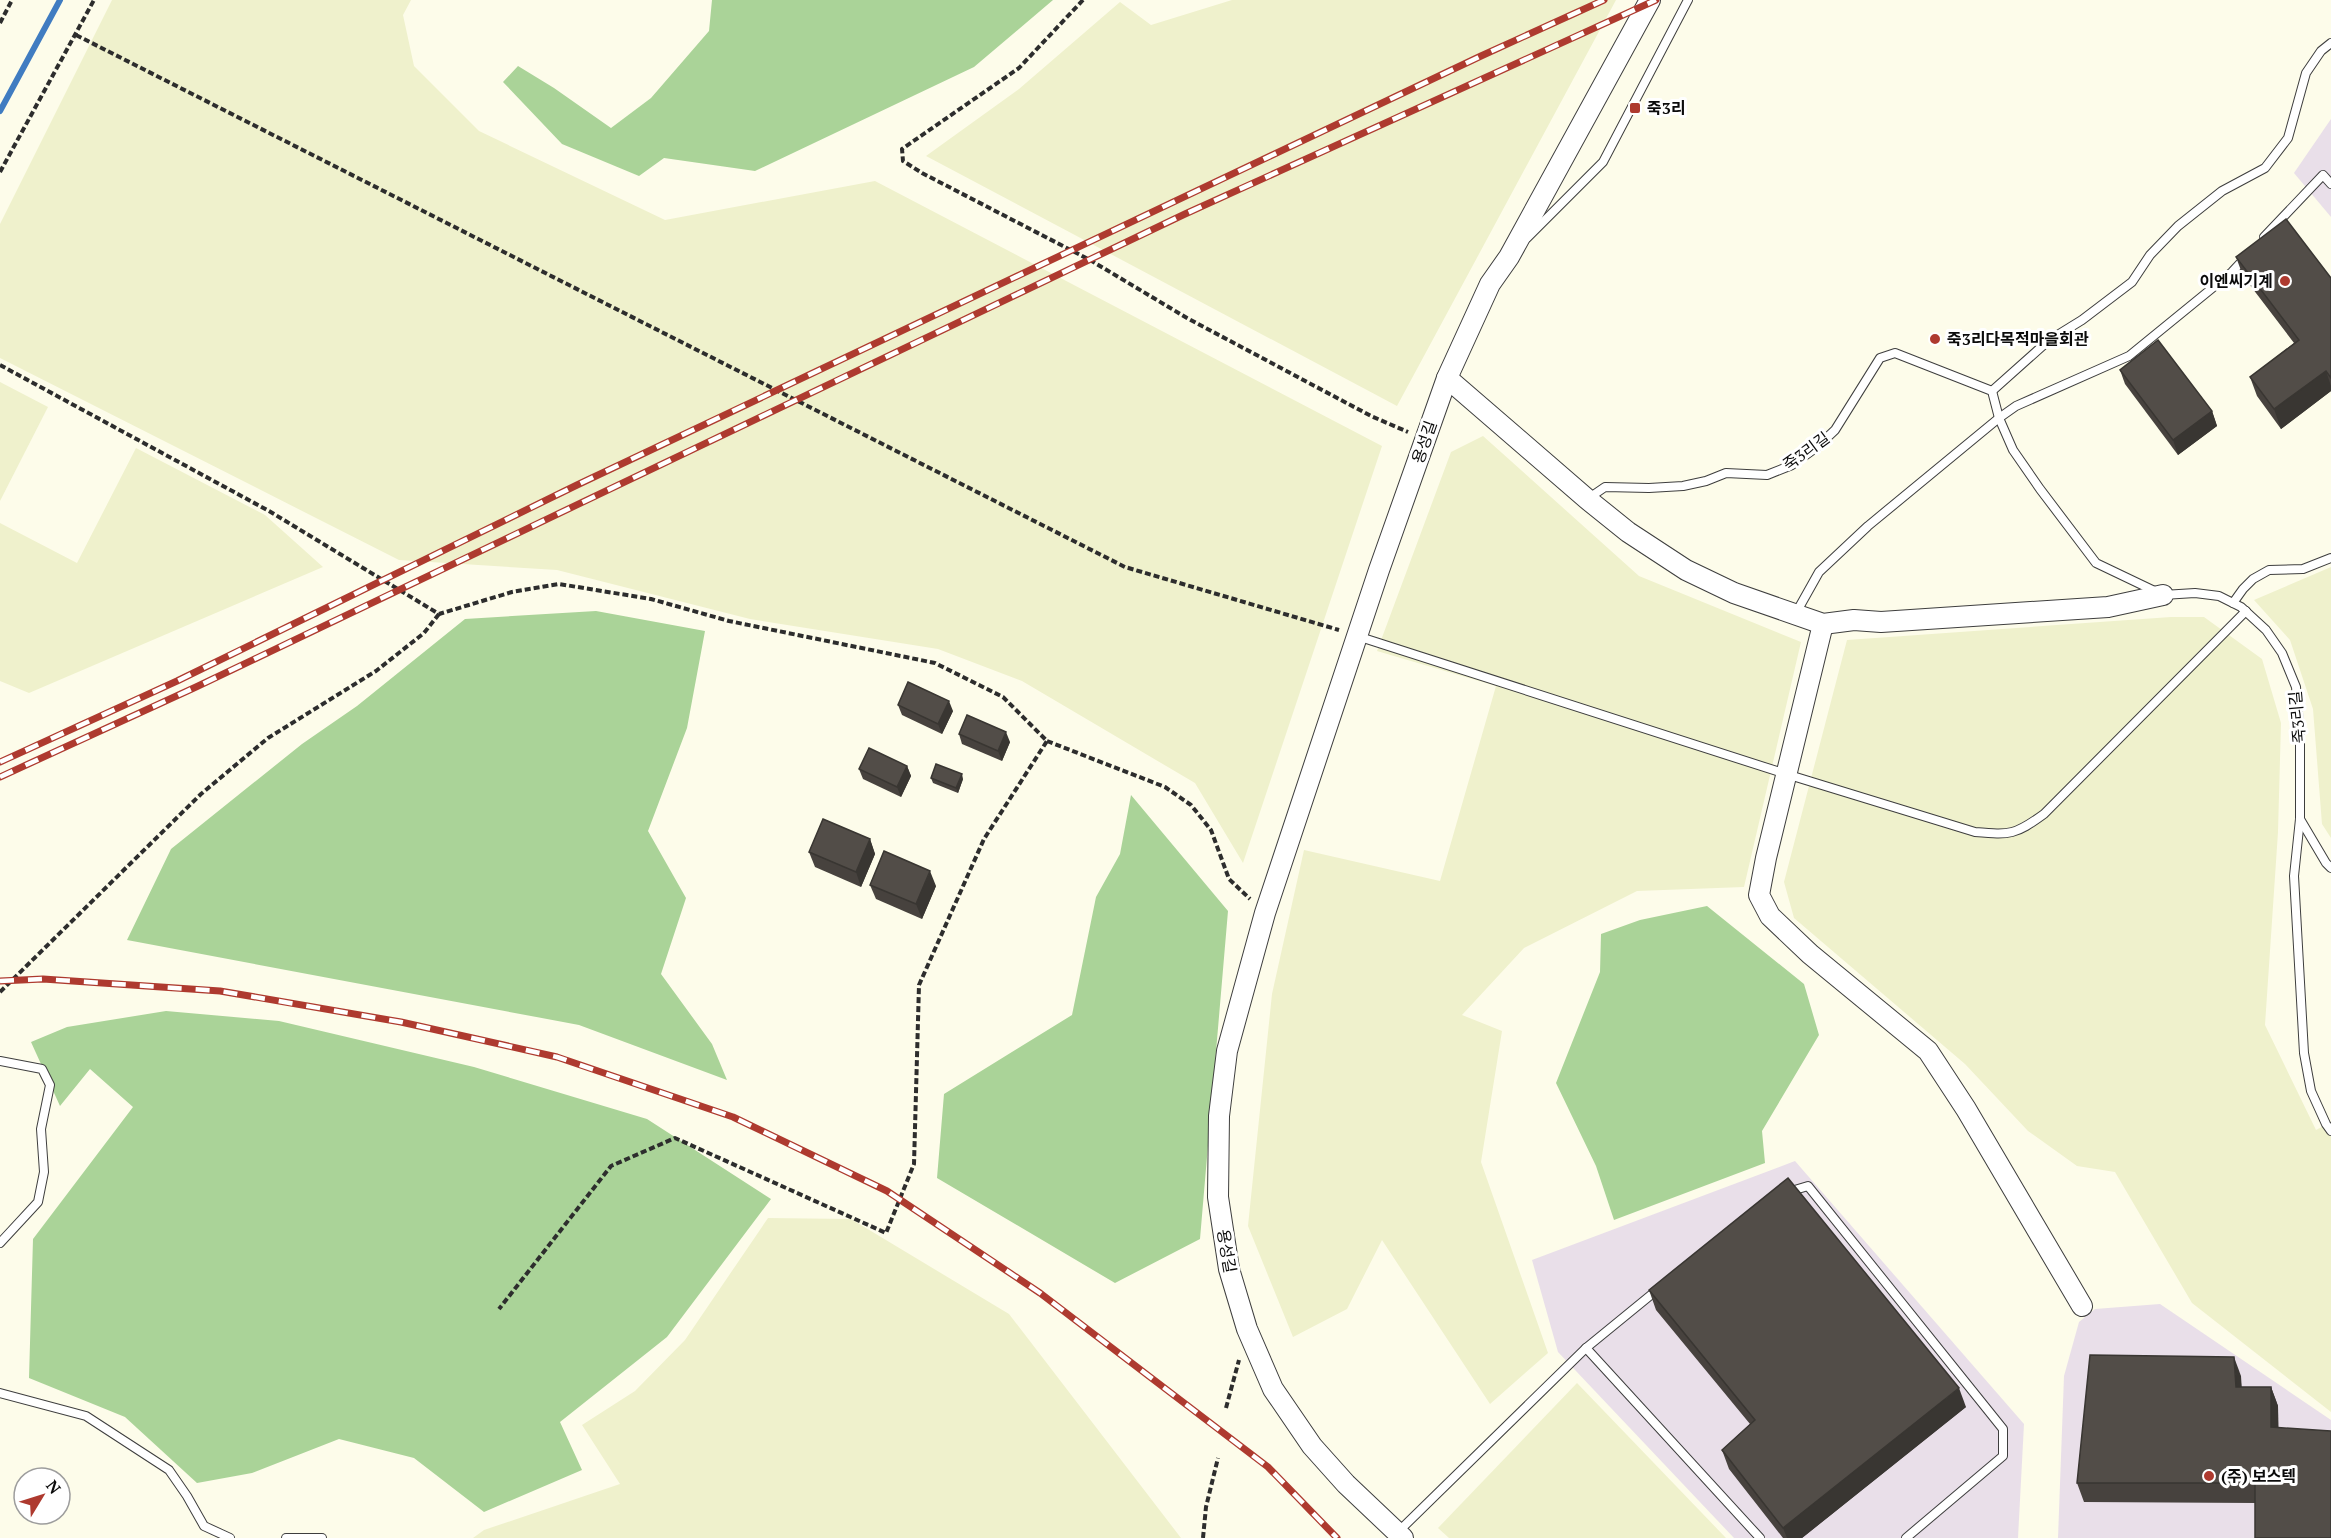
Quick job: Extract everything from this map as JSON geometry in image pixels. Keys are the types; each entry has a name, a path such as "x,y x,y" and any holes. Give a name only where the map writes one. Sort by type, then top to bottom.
{"street":[{"name":"용성길","path":"1400,1535 1346,1484 1312,1446 1273,1389 1247,1329 1229,1269 1218,1197 1218,1116 1227,1051 1265,913 1357,636 1447,378 1491,284 1509,257 1650,0"},
{"name":"죽3리길","path":"1447,378 1628,532 1686,570 1734,593 1823,624 1854,620 1881,622 2108,607 2163,595"},
{"path":"1823,624 1759,895 1770,916 1810,954 1928,1051 1966,1109 2082,1306"}],"lane":[{"path":"1509,257 1603,162 1688,0"},
{"path":"1992,391 2049,341 2082,320 2132,282 2150,255 2178,226 2222,191 2265,168 2288,138 2306,73 2321,51 2331,44"},
{"path":"1795,615 1819,572 1868,526 1999,418 2016,406 2129,356 2232,272 2323,175 2331,184"},
{"name":"죽3리길","path":"1587,499 1605,487 1683,486 1706,481 1726,473 1767,475 1792,465 1817,447 1835,430 1880,358 1895,353 1992,391 1999,418 2013,450 2096,563 2163,595 2195,593 2219,596 2234,603 2266,630 2282,653 2296,687 2300,738 2300,819 2294,876 2304,1053 2311,1091 2331,1131"},
{"path":"2234,603 2253,579 2269,570 2303,569 2331,558"},
{"path":"1357,636 1786,774 1975,832 2001,834 2021,831 2044,814 2246,611"},
{"path":"2300,819 2331,868"},
{"path":"0,1061 42,1069 50,1085 41,1130 44,1172 38,1202 0,1243"},
{"path":"1785,1192 1808,1186 2003,1429 2003,1456 1905,1538"},
{"path":"1400,1535 1586,1348 1666,1282"},
{"path":"1586,1348 1760,1538"},
{"path":"0,1393 86,1416 169,1470 204,1526 230,1538"},
{"path":"286,1538 322,1538"}],"path":[{"path":"0,23 12,0"},
{"path":"0,172 94,0"},
{"path":"1083,0 1019,68 902,148 903,161 1090,260 1187,318 1361,411 1425,439"},
{"path":"76,34 1125,567 1357,636"},
{"path":"0,365 269,511 439,614"},
{"path":"0,992 201,794 268,738 376,671 424,633 439,614 512,592 559,584 651,599 729,621 935,663 1003,697 1047,741 1165,787 1191,805 1211,830 1230,879 1265,913"},
{"path":"499,1309 611,1166 675,1138 886,1233 914,1164 919,985 984,839 1047,741"},
{"path":"1226,1408 1247,1329"},
{"path":"1203,1538 1206,1507 1218,1458"}],"shaded area":[{"path":"2331,119 2331,217 2294,173"},
{"path":"1795,1161 2024,1424 2018,1538 1734,1538 1558,1352 1532,1260"},
{"name":"(주) 보스텍","path":"2160,1304 2331,1420 2331,1538 2058,1538 2064,1376 2079,1322 2095,1309"}],"green space":[{"path":"112,0 411,0 403,15 414,66 479,131 665,220 875,181 1382,446 1243,863 1195,783 1022,681 938,649 750,619 557,570 399,560 0,358 0,224"},
{"path":"712,0 1053,0 974,67 755,171 664,158 639,176 562,144 503,82 518,66 611,128 651,98 709,31"},
{"path":"1232,0 1616,0 1397,406 926,156 1019,89 1120,2 1151,25"},
{"path":"0,382 48,407 0,501"},
{"path":"1483,436 1639,576 1801,642 1744,887 1637,891 1524,948 1462,1015 1502,1031 1481,1162 1548,1353 1490,1404 1382,1240 1347,1309 1293,1337 1248,1226 1272,994 1304,850 1440,881 1496,686 1377,651 1451,452"},
{"path":"136,448 265,515 323,567 29,693 0,681 0,523 77,563"},
{"path":"2331,567 2331,838 2322,824 2313,709 2290,640 2254,600"},
{"path":"596,611 705,631 687,728 648,831 686,898 661,974 712,1044 727,1080 579,1025 127,940 171,849 302,744 357,706 465,619"},
{"path":"2171,617 2204,617 2262,659 2281,723 2278,832 2265,1025 2316,1130 2331,1122 2331,1412 2192,1303 2115,1172 2077,1166 2028,1131 1965,1064 1794,918 1784,882 1847,640"},
{"path":"1131,795 1228,911 1200,1239 1115,1283 937,1178 944,1094 1072,1015 1096,897 1120,854"},
{"path":"1707,906 1804,984 1819,1035 1762,1131 1765,1163 1614,1220 1596,1166 1556,1083 1600,972 1601,934 1640,920"},
{"path":"166,1011 279,1021 474,1067 647,1119 771,1199 667,1337 560,1422 582,1470 484,1512 414,1458 339,1439 252,1473 197,1483 125,1417 29,1378 33,1239 133,1107 90,1069 60,1106 31,1042 67,1027"},
{"path":"768,1218 851,1219 1009,1314 1181,1538 473,1538 484,1530 620,1484 582,1425 635,1391 685,1340"},
{"path":"1577,1383 1726,1538 1449,1538 1438,1528"}],"building":[{"path":"2286,219 2331,278 2331,378 2326,371 2274,409 2250,377 2299,340 2236,257"},
{"path":"2158,340 2212,411 2173,440 2120,370"},
{"path":"908,682 949,701 938,724 898,705"},
{"path":"967,715 1006,732 998,751 959,734"},
{"path":"869,748 907,766 897,787 859,769"},
{"path":"936,764 962,774 956,788 931,778"},
{"path":"823,819 870,839 856,872 809,852"},
{"path":"884,851 930,871 916,904 870,885"},
{"path":"1788,1178 1959,1388 1783,1528 1722,1450 1755,1420 1649,1290"},
{"name":"(주) 보스텍","path":"2090,1355 2234,1357 2236,1387 2271,1387 2271,1427 2331,1431 2331,1538 2255,1538 2255,1483 2077,1483"}],"waterway":[{"path":"0,111 60,0"}],"railway":[{"path":"0,762 177,681 577,485 1481,56 1604,0"},
{"path":"0,777 196,687 1185,214 1656,0"},
{"path":"0,981 43,979 220,991 401,1022 557,1057 733,1117 887,1191 1040,1293 1268,1467 1337,1538"}],"place":[{"name":"죽3리","path":"1635,108"},
{"name":"이엔씨기계","path":"2285,281"},
{"name":"죽3리다목적마을회관","path":"1935,339"},
{"name":"(주) 보스텍","path":"2209,1476"}]}
